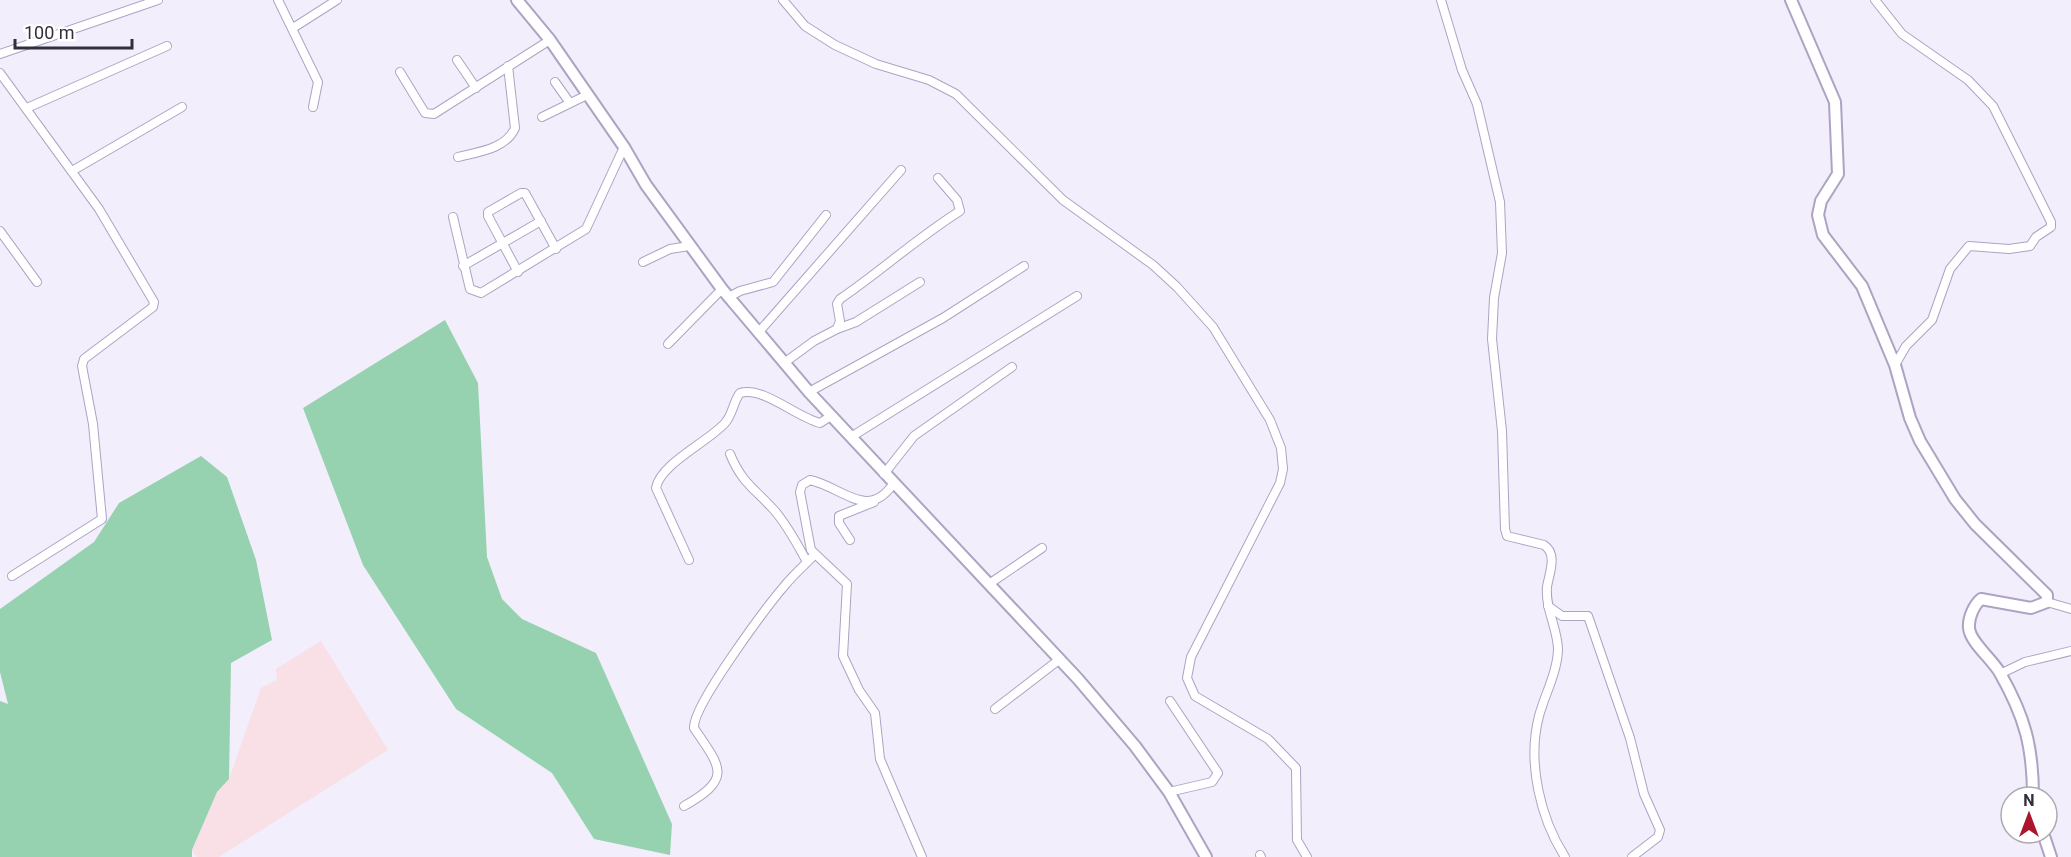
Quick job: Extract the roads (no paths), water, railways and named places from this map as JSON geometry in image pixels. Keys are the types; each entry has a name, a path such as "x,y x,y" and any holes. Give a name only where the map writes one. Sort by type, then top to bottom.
{"main road":[{"path":"517,0 550,40 689,246 758,333 893,484 1060,659 1135,746 1169,792 1206,857"},
{"path":"1791,0 1835,102 1838,174 1821,201 1818,215 1823,235 1862,286 1895,365 1913,425 1955,499 2008,559 2047,595 2047,602 2031,608 1981,599 1975,605 1968,626 1972,638 1989,656 2000,674 2019,712 2031,746 2033,785"}],"street":[{"path":"0,54 159,0"},
{"path":"278,0 318,82 313,106"},
{"path":"293,28 337,0"},
{"path":"783,0 805,26 835,45 876,63 929,80 956,94 1063,200 1153,265 1177,287 1213,327 1252,387 1281,448 1283,469 1280,483 1191,657 1187,678 1195,696 1268,739 1296,768 1297,840 1307,857"},
{"path":"1441,0 1462,70 1477,104 1500,202 1502,253 1494,298 1492,339 1502,431 1505,529 1507,536 1549,548 1551,569 1547,587 1548,606 1558,647 1556,665 1539,718 1536,771 1539,796 1546,819 1565,857"},
{"path":"1875,0 1902,34 1968,80 1993,106 2052,222 2051,227 2036,237 2030,246 2009,249 1969,246 1950,269 1932,320 1906,346 1895,365"},
{"path":"400,72 425,113 429,115 476,88 550,40"},
{"path":"27,108 167,46"},
{"path":"457,60 476,88"},
{"path":"458,158 498,146 512,136 515,128 508,66"},
{"path":"0,73 72,171 135,265 154,302 153,307 84,359 82,366 93,424 102,519 12,576"},
{"path":"555,82 570,104"},
{"path":"543,117 587,95"},
{"path":"72,171 182,106"},
{"path":"453,217 470,290 474,293 481,293 586,229 624,147"},
{"path":"758,333 901,170"},
{"path":"837,329 840,321 837,304 840,299 883,270 920,237 960,211 957,200 938,178"},
{"path":"518,272 488,216 488,212 494,207 525,193 556,249"},
{"path":"668,344 726,293 773,282 826,215"},
{"path":"463,266 541,221"},
{"path":"0,231 37,282"},
{"path":"642,262 673,248 689,246"},
{"path":"809,392 943,318 1024,266"},
{"path":"784,363 814,341 856,322 920,282"},
{"path":"851,437 1077,296"},
{"path":"884,474 914,436 1012,367"},
{"path":"689,560 656,488 657,482 672,466 726,422 740,393 756,391 809,420 820,423 831,416"},
{"path":"730,454 744,482 774,510 792,533 807,562"},
{"path":"878,500 856,499 817,482 806,482 800,492 812,550 848,584 843,656 859,690 875,712 879,759 922,857"},
{"path":"850,540 839,523 839,516 884,497 893,484"},
{"path":"989,584 1042,548"},
{"path":"684,807 700,797 718,777 715,756 694,728 696,716 711,689 770,605 815,554"},
{"path":"2047,602 2071,609"},
{"path":"1548,606 1562,616 1588,616 1608,670 1630,738 1644,794 1660,830 1658,837 1632,857"},
{"path":"2000,674 2025,662 2071,651"},
{"path":"995,709 1060,659"},
{"path":"1169,792 1212,782 1218,773 1170,701"}]}
